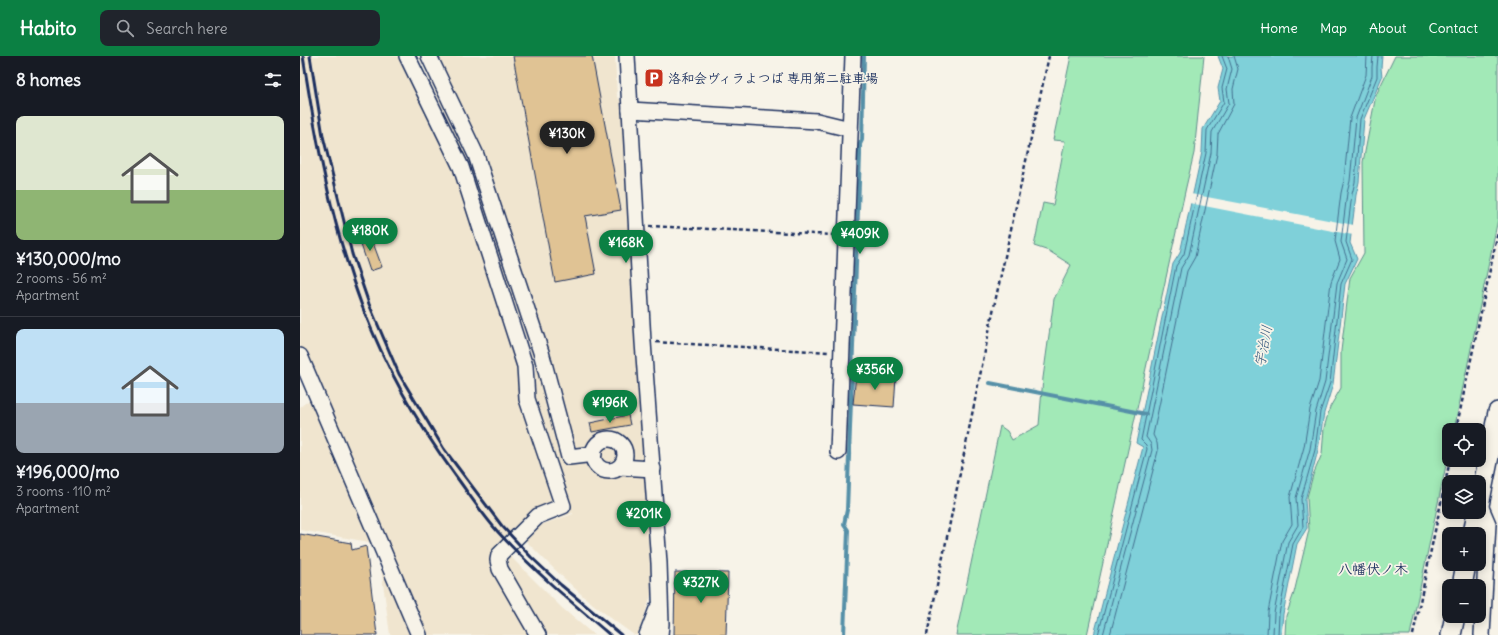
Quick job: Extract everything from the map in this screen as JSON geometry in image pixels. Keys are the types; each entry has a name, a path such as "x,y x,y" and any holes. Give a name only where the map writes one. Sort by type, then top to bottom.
{"main road":[{"path":"1486,479 1494,451 1498,412"},
{"path":"1451,635 1454,623"}],"street":[{"path":"407,56 461,167 525,366 527,399 564,506 538,516 500,554 498,560 500,569 538,635"},
{"path":"430,56 476,155 541,352 569,457 594,454"},
{"path":"627,56 643,342 653,469 660,599 660,635"},
{"path":"838,452 853,56"},
{"path":"630,110 817,121 850,129"},
{"path":"300,356 419,635"},
{"path":"620,467 623,463 625,453 624,448 617,441 602,441 595,449 594,454 596,463 602,469 611,471 620,467 653,469"},
{"path":"1482,635 1488,524 1486,519"},
{"path":"647,635 660,599"}],"path":[{"path":"927,635 995,302 1049,56"},
{"path":"637,226 847,236"},
{"path":"1457,423 1498,232"},
{"path":"643,342 842,352"},
{"path":"1413,635 1449,467"}],"shaded area":[{"path":"300,56 417,56 467,164 475,187 534,366 534,400 572,512 535,399 535,365 468,164 419,56 615,56 617,97 624,103 653,589 638,635 634,635 584,597 525,540 540,525 573,513 540,524 509,555 562,608 594,635 390,635 378,546 375,543 300,530 300,407 313,397 300,367"}],"green space":[{"path":"1071,56 1204,56 1194,153 1087,635 956,635 1000,426 1007,431 1012,440 1039,425 1043,378 1054,299 1071,265 1049,251 1034,246 1043,203 1053,205 1065,141 1053,140"},
{"path":"1395,56 1498,56 1498,219 1455,423 1442,423 1442,467 1446,467 1444,475 1442,475 1442,484 1410,635 1285,635 1286,616 1294,593 1309,530 1307,497 1313,475 1322,454 1324,428 1330,407 1341,388 1341,351 1350,278 1364,253 1363,162 1376,95"}],"water":[{"name":"宇治川","path":"1218,56 1382,56 1382,77 1364,119 1359,182 1350,243 1357,259 1345,284 1333,384 1324,413 1318,450 1305,500 1307,528 1297,544 1283,614 1281,635 1094,635 1143,447 1136,443 1173,264 1180,253 1202,152 1203,129 1220,101 1218,88 1223,69"}],"pier":[{"path":"1191,194 1354,225 1353,235 1189,203"}],"building":[{"path":"513,56 592,56 621,210 585,216 596,274 555,282"},
{"path":"369,232 382,267 370,271 358,236"},
{"path":"856,374 896,377 894,407 853,404"},
{"path":"628,415 630,425 592,432 590,423"},
{"path":"300,534 351,543 352,550 366,546 377,635 300,635"},
{"path":"675,572 728,573 726,635 674,635"}],"waterway":[{"path":"844,635 848,530 844,524 847,510 864,56"},
{"path":"990,383 1146,414"}],"railway":[{"path":"303,56 319,151 351,276 371,328 403,394 441,455 498,532 566,598 610,635"},
{"path":"310,56 323,136 352,254 369,304 399,374 444,449 502,526 531,557 561,585 621,635"}],"place":[{"name":"洛和会ヴィラよつば 専用第二駐車場","path":"654,78"}],"district":[{"name":"八幡伏ノ木","path":"1373,569"}]}
